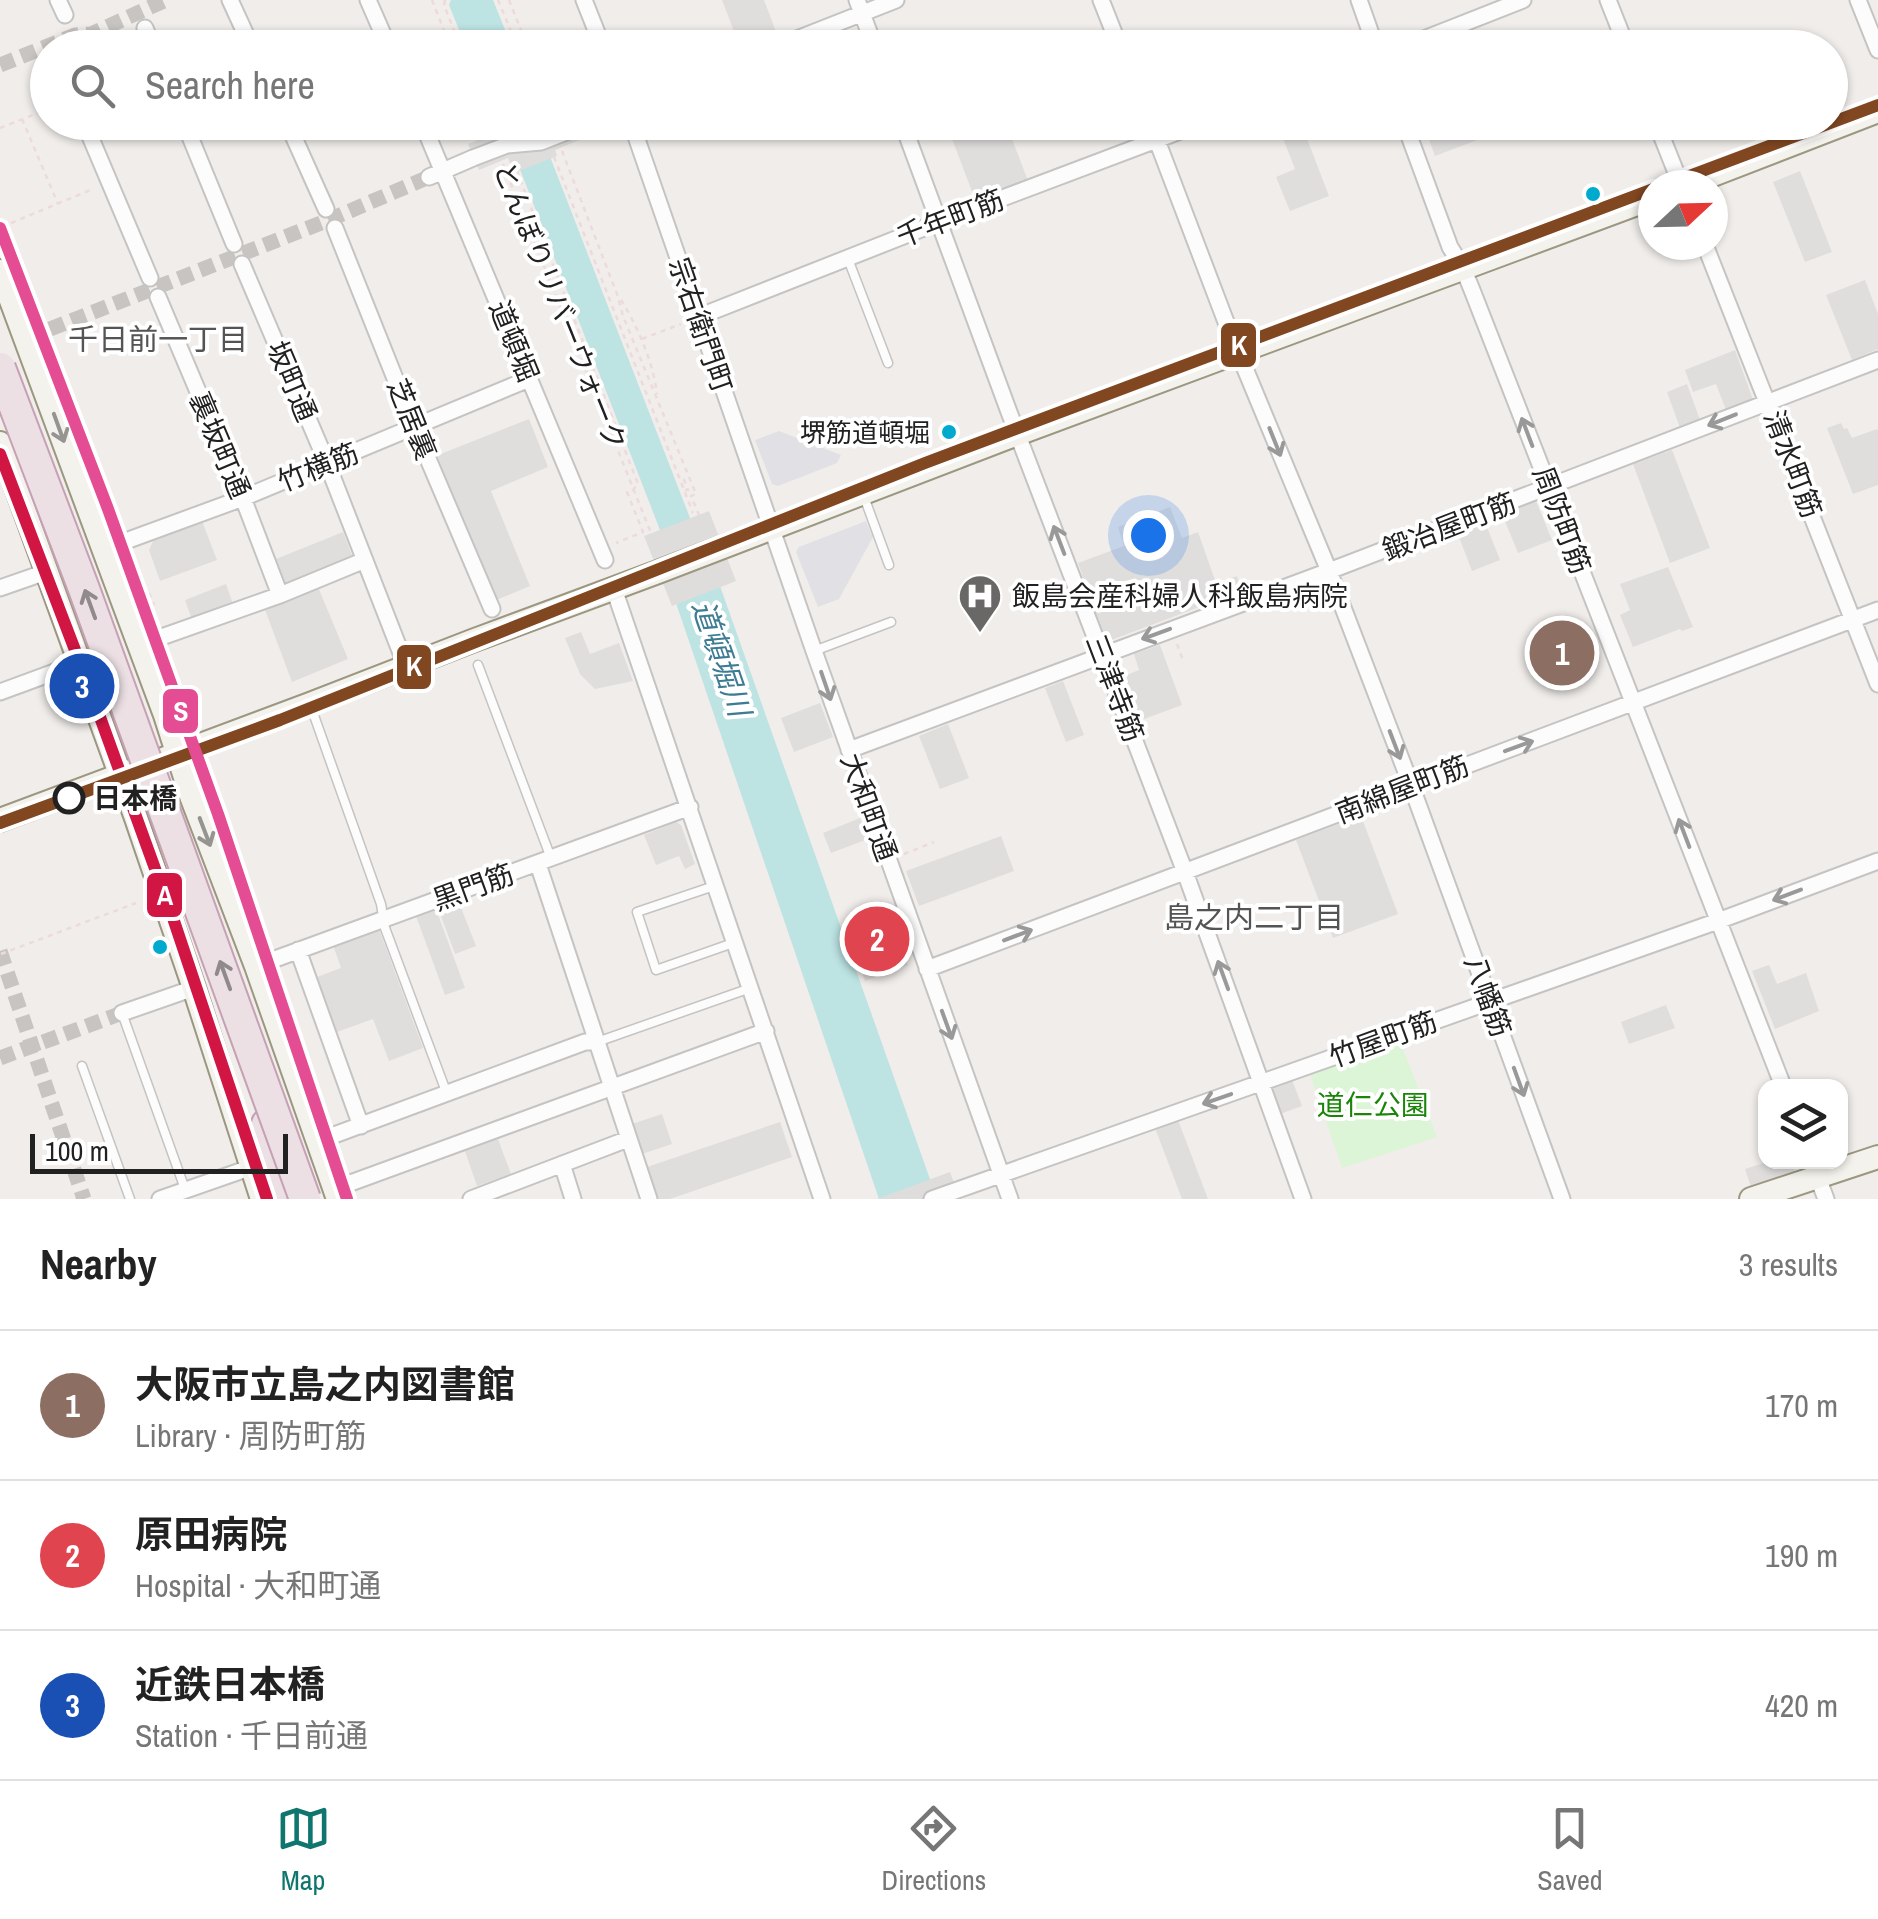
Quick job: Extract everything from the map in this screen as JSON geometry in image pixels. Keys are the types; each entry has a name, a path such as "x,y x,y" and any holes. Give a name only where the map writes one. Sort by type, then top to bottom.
{"highway":[{"path":"0,368 305,1199"},
{"path":"246,1031 285,1199"}],"main road":[{"path":"1848,122 1878,110"},
{"path":"1723,170 1800,140"},
{"path":"0,820 1638,204"},
{"path":"0,271 139,644 336,1194"},
{"path":"0,443 121,776 262,1199"},
{"path":"1751,1199 1878,1157"}],"street":[{"path":"230,0 244,30"},
{"path":"368,0 381,30"},
{"path":"584,0 596,30"},
{"path":"812,30 860,7 896,0"},
{"path":"1101,0 1113,30"},
{"path":"1358,0 1369,30"},
{"path":"1446,30 1522,0"},
{"path":"1608,0 1620,30"},
{"path":"1858,0 1878,50"},
{"path":"91,140 150,278"},
{"path":"191,140 234,244"},
{"path":"294,140 326,209"},
{"name":"道頓堀","path":"427,140 436,174 529,379 602,554"},
{"path":"436,174 507,144 546,140"},
{"name":"宗右衛門町","path":"637,140 772,528"},
{"name":"三津寺筋","path":"909,140 1186,872 1303,1199"},
{"name":"千年町筋","path":"698,317 1157,140"},
{"name":"八幡筋","path":"1157,140 1411,785 1562,1199"},
{"name":"周防町筋","path":"1411,140 1780,1079"},
{"path":"1664,140 1677,170"},
{"name":"芝居裏","path":"334,228 492,609"},
{"name":"清水町筋","path":"1711,260 1878,684"},
{"name":"坂町通","path":"242,264 327,463 406,666"},
{"name":"裏坂町通","path":"158,297 280,595"},
{"name":"鍛冶屋町筋","path":"849,750 1328,572 1878,360"},
{"name":"竹横筋","path":"104,550 242,498 529,379"},
{"name":"大和町通","path":"772,528 1010,1199"},
{"path":"139,644 280,595 365,560"},
{"path":"0,588 46,572"},
{"path":"614,589 822,1199"},
{"name":"南綿屋町筋","path":"927,969 1878,610"},
{"path":"0,692 79,663"},
{"name":"黒門筋","path":"256,966 690,807"},
{"name":"竹屋町筋","path":"932,1199 1718,921 1878,860"},
{"path":"544,861 596,1042 648,1199"},
{"path":"298,950 360,1126"},
{"path":"122,1013 194,988"},
{"path":"336,1194 610,1086 766,1031"},
{"path":"318,1141 585,1042 596,1042"},
{"path":"471,1199 628,1139"},
{"path":"562,1164 573,1199"},
{"path":"160,1199 252,1167"}],"lane":[{"path":"848,258 888,363"},
{"path":"863,493 889,565"},
{"path":"814,650 891,622"},
{"path":"478,666 544,861"},
{"path":"310,704 381,904 385,928 447,1094"},
{"path":"716,885 637,912 656,970 736,942"},
{"path":"596,1042 742,991"},
{"path":"122,1013 185,1189"},
{"path":"82,1066 130,1199"}],"path":[{"path":"432,0 444,30"},
{"path":"498,0 511,30"},
{"path":"509,0 521,30"},
{"path":"444,2 454,30"},
{"path":"0,128 30,116"},
{"path":"22,119 30,138"},
{"path":"31,140 58,204"},
{"name":"とんぼりリバーウォーク","path":"558,140 623,316 696,494 691,496 699,515"},
{"name":"とんぼりリバーウォーク","path":"554,157 692,513"},
{"name":"とんぼりリバーウォーク","path":"501,159 651,534"},
{"name":"とんぼりリバーウォーク","path":"517,172 638,484 633,490"},
{"path":"11,223 109,183"},
{"name":"とんぼりリバーウォーク","path":"617,294 631,315 654,376 657,396"},
{"path":"640,340 698,317"},
{"path":"96,464 102,478"},
{"path":"684,491 688,490 684,480 689,478"},
{"path":"602,554 642,532 627,492 633,490"},
{"path":"149,593 154,605"},
{"path":"888,860 934,842"},
{"path":"1,954 136,903"}],"green space":[{"name":"道仁公園","path":"1400,1041 1437,1137 1342,1168 1310,1074"}],"shaded area":[{"path":"722,0 764,0 775,30 733,30"},
{"path":"952,140 1012,140 1028,181 976,202"},
{"path":"1284,140 1308,140 1329,196 1290,211 1276,177 1295,169"},
{"path":"1429,140 1477,140 1435,156"},
{"path":"1800,171 1832,252 1805,262 1773,182"},
{"path":"1865,280 1878,314 1878,349 1852,360 1826,295"},
{"path":"1735,350 1752,397 1726,410 1716,384 1693,392 1685,370"},
{"path":"1687,384 1700,420 1680,428 1667,392"},
{"path":"529,419 548,467 491,491 530,586 494,601 433,457"},
{"path":"1841,423 1852,438 1877,429 1878,485 1853,494 1827,428"},
{"path":"779,431 841,455 837,463 778,486 772,484 755,440"},
{"path":"1672,450 1710,548 1670,563 1633,464"},
{"path":"1536,501 1552,540 1518,553 1502,514"},
{"path":"1170,507 1182,538 1198,532 1216,583 1237,576 1242,591 1106,642 1078,563 1124,546 1118,527"},
{"path":"202,521 217,560 160,581 149,550 154,539"},
{"path":"866,521 873,537 839,599 818,607 796,552 799,547"},
{"path":"1485,522 1500,560 1472,571 1457,532"},
{"path":"343,532 353,558 286,585 276,559"},
{"path":"1668,567 1693,627 1633,647 1620,615 1630,610 1620,584"},
{"path":"226,584 233,604 192,620 185,600"},
{"path":"318,587 348,659 292,682 264,607"},
{"path":"581,632 590,654 619,643 633,681 595,689 580,674 565,638"},
{"path":"1160,645 1182,705 1136,722 1119,678 1139,670 1134,654"},
{"path":"1063,681 1084,735 1066,742 1045,688"},
{"path":"820,703 833,737 794,752 781,718"},
{"path":"948,724 969,778 940,789 919,736"},
{"path":"1361,816 1398,914 1333,938 1296,840"},
{"path":"860,818 868,839 831,853 823,833"},
{"path":"676,822 681,825 695,864 685,869 679,856 656,865 644,835"},
{"path":"1001,836 1014,871 919,906 906,871"},
{"path":"458,900 476,946 455,954 438,908"},
{"path":"436,909 465,988 445,995 416,916"},
{"path":"379,929 423,1048 389,1061 373,1019 337,1032 317,977 341,968 333,945"},
{"path":"896,943 908,965 865,981 856,957"},
{"path":"1769,965 1777,984 1806,973 1819,1011 1775,1029 1752,971"},
{"path":"1666,1005 1675,1028 1629,1044 1621,1022"},
{"path":"1291,1077 1302,1106 1280,1114 1269,1086"},
{"path":"662,1114 672,1144 642,1154 632,1124"},
{"path":"1178,1120 1208,1199 1182,1199 1155,1128"},
{"path":"780,1122 792,1157 670,1199 658,1199 647,1167"},
{"path":"498,1139 511,1174 477,1186 465,1151"},
{"path":"1758,1165 1758,1169 1795,1172 1751,1187 1745,1169"}],"water":[{"path":"451,0 493,0 505,30 459,30 449,5"},
{"name":"道頓堀川","path":"509,140 544,140 720,586 937,1199 879,1199 677,606 660,530"}],"pier":[{"path":"478,140 579,140 555,150 557,156 514,173 508,158 479,170 468,144"},
{"path":"709,511 736,581 672,606 644,536"},
{"path":"950,1172 960,1199 877,1199"}],"tunnel":[{"path":"100,30 166,0"},
{"path":"0,65 30,53"},
{"path":"50,329 429,177"},
{"path":"0,951 84,1199"},
{"path":"0,1058 122,1013"}],"transit line":[{"name":"K","path":"1848,116 1878,105"},
{"name":"K","path":"1705,170 1785,140"},
{"name":"K","path":"0,823 280,720 925,463 1638,195"},
{"name":"S","path":"0,228 108,509 218,814 347,1199"},
{"name":"A","path":"0,454 174,921 267,1199"}],"place":[{"name":"堺筋道頓堀","path":"949,432"},
{"name":"飯島会産科婦人科飯島病院","path":"980,634"},
{"name":"大阪市立島之内図書館","path":"1562,653"},
{"name":"近鉄日本橋","path":"82,686"},
{"name":"日本橋","path":"69,798"},
{"name":"原田病院","path":"877,939"}],"district":[{"name":"千日前一丁目","path":"158,339"},
{"name":"島之内二丁目","path":"1254,917"}]}
